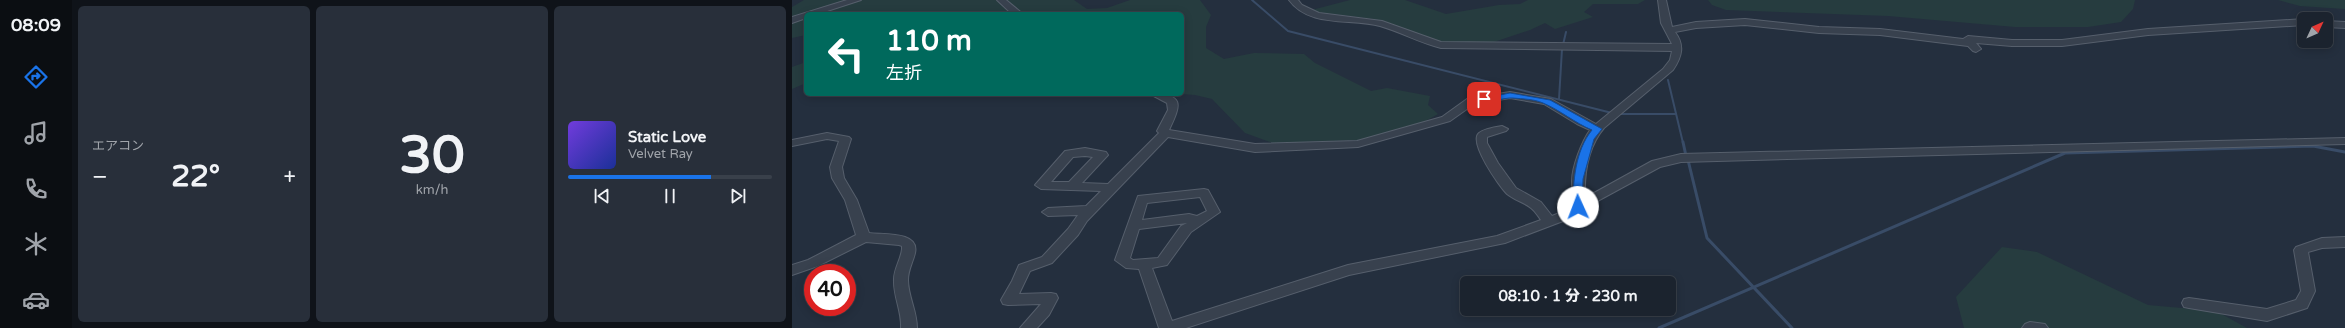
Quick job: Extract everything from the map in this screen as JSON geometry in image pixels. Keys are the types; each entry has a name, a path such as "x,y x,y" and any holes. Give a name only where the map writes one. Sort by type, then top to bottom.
{"street":[{"path":"814,12 857,0"},
{"path":"1001,0 1016,12"},
{"path":"1293,0 1304,12 1373,22 1420,41 1441,45 1676,47"},
{"path":"1578,207 1578,179 1589,139 1597,129 1672,66 1677,53 1676,39 1665,22 1665,8 1662,0"},
{"path":"792,20 804,15"},
{"path":"1670,30 1696,25 1745,22 1819,30 1880,32 1974,46 1968,39 2012,43 2062,42 2148,32 2297,22"},
{"path":"2333,25 2345,26"},
{"path":"1165,133 1254,148 1358,144 1446,119 1471,101 1510,95 1547,102 1581,122 1597,129"},
{"path":"1162,96 1168,98 1172,102 1173,110 1163,131 1165,133"},
{"path":"1502,129 1483,135 1481,138 1481,144 1504,182 1512,191 1536,205 1550,222"},
{"path":"1028,328 1044,311 1051,298 1008,300 1019,282 1024,268 1047,260 1090,210 1165,133"},
{"path":"792,143 827,136 845,139 845,143 836,167 838,178 851,200 864,237"},
{"path":"1144,264 1167,328 1187,325 1348,270 1500,240 1568,216 1578,207 1656,164 1681,158 2345,141"},
{"path":"1072,186 1112,188"},
{"path":"1204,193 1214,212 1198,222 1186,229 1162,262 1131,265 1122,260 1142,199 1204,193"},
{"path":"1048,212 1090,210"},
{"path":"1134,225 1189,218 1198,222"},
{"path":"792,270 813,263 864,237 899,239 909,244 910,251 903,268 901,283 909,310 910,328"},
{"path":"2190,303 2267,315 2302,304 2308,291 2301,250 2309,245 2332,241 2345,242"},
{"path":"2030,328 2040,328"}],"green space":[{"path":"804,0 1074,0 1087,9 1107,8 1130,0 1200,0 1211,15 1206,27 1206,48 1224,59 1254,53 1304,54 1315,63 1371,91 1387,88 1430,96 1428,105 1438,114 1422,123 1361,140 1273,143 1245,133 1212,99 1184,94 1184,12 804,12 804,35 792,38 792,7"},
{"path":"1350,0 1405,0 1446,14 1499,5 1520,4 1528,0 1645,0 1638,4 1593,4 1584,12 1593,17 1555,29 1545,23 1530,30 1488,44 1435,42 1374,19 1308,11"},
{"path":"1708,0 2135,0 2133,9 2121,22 2088,27 2015,27 1888,16 1726,10 1712,5"},
{"path":"2278,0 2345,0 2345,9 2300,6"},
{"path":"804,63 804,84 792,89 792,67"},
{"path":"2002,247 2037,252 2148,305 2216,311 2247,328 1964,328 1956,297"}],"waterway":[{"path":"1252,0 1288,31 1612,113"},
{"path":"1559,99 1562,49 1566,32"},
{"path":"1668,80 1683,143"},
{"path":"1617,114 1676,114"},
{"path":"1683,142 1686,156"},
{"path":"1754,287 2065,153 2313,146 2345,152"},
{"path":"1688,160 1707,238 1754,287"},
{"path":"1659,328 1754,287"},
{"path":"1754,287 1792,328"}],"route":[{"path":"1484,99 1510,95 1535,98 1547,102 1581,122 1597,129 1589,139 1578,179 1578,207"}]}
